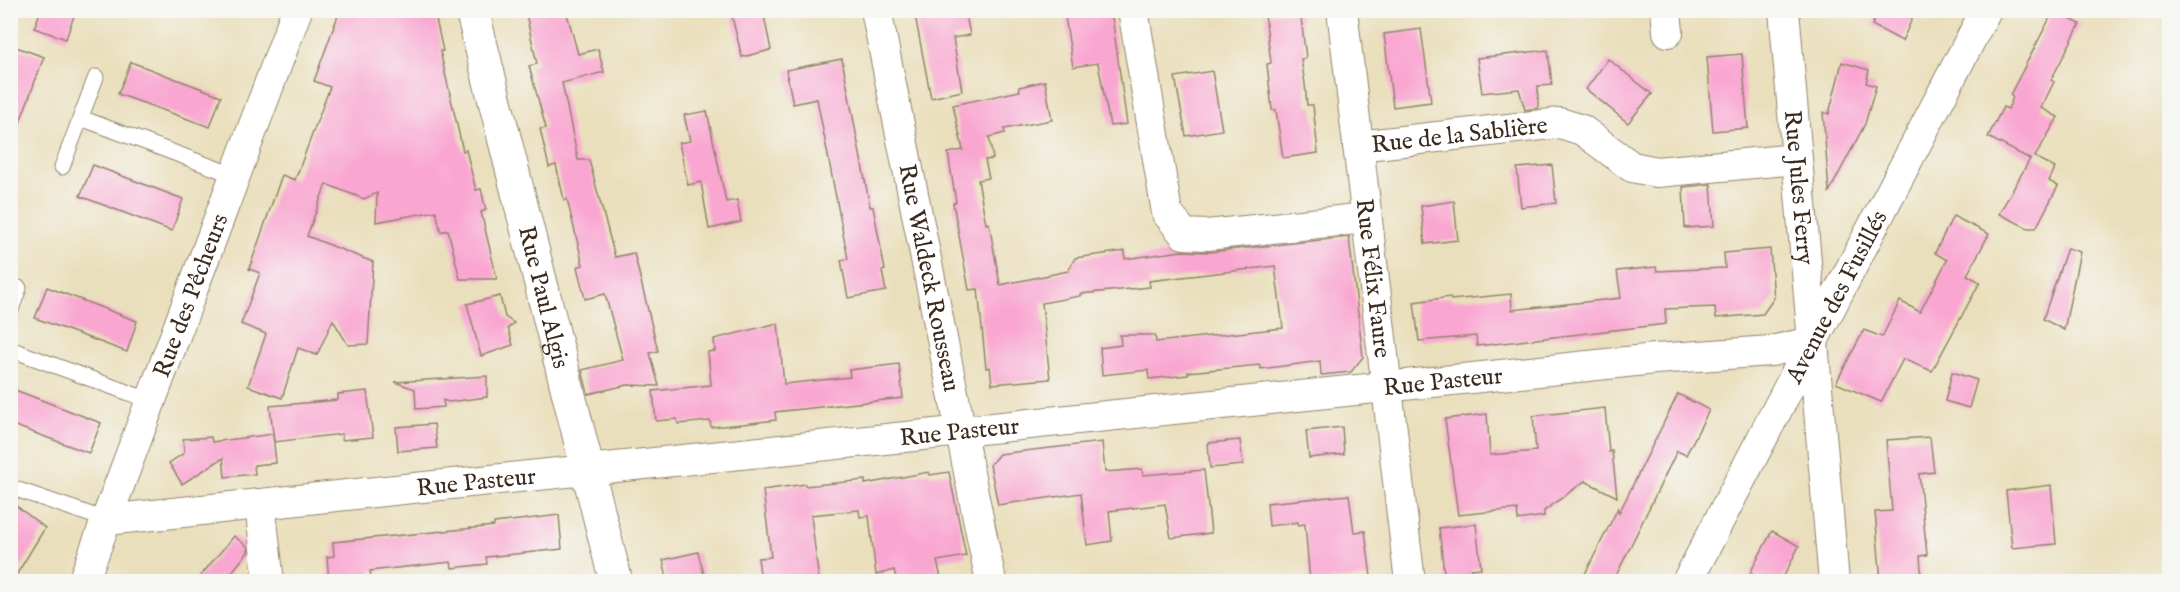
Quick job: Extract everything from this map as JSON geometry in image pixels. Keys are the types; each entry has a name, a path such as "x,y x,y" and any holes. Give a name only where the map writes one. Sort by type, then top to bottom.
{"street":[{"name":"Rue des Pêcheurs","path":"83,582 297,10"},
{"name":"Rue Paul Algis","path":"472,10 616,582"},
{"name":"Rue Waldeck Rousseau","path":"876,10 991,582"},
{"path":"1133,10 1167,213 1184,234 1207,235 1366,218"},
{"name":"Rue Félix Faure","path":"1342,10 1410,582"},
{"name":"Rue Jules Ferry","path":"1784,10 1834,582"},
{"name":"Avenue des Fusillés","path":"1687,582 1986,10"},
{"name":"Rue de la Sablière","path":"1358,146 1560,123 1582,130 1632,168 1656,172 1797,159"},
{"name":"Rue Pasteur","path":"106,520 1655,359 1771,351 1812,342"},
{"path":"260,504 269,582"}],"lane":[{"path":"63,166 96,77"},
{"path":"81,118 236,177"},
{"path":"10,312 19,288"},
{"path":"10,349 151,401"},
{"path":"10,487 106,520"}],"building":[{"path":"41,10 76,10 66,39 34,28"},
{"path":"340,10 434,10 443,51 440,51 463,151 466,150 476,190 481,189 486,210 481,212 497,279 460,279 448,230 441,232 436,211 376,222 377,193 364,199 326,184 307,236 373,262 368,344 348,345 333,320 317,355 298,348 282,398 248,386 266,334 241,324 260,273 249,269 282,175 295,180 330,87 314,81"},
{"path":"542,10 566,10 578,54 598,49 604,72 562,83 578,160 589,160 615,257 634,253 658,351 650,353 659,386 627,385 588,394 582,370 623,360 605,294 585,299 577,267 583,265 567,199 564,200 556,165 549,167 540,129 546,128 529,66 537,64 526,14"},
{"path":"914,10 965,10 970,35 953,38 962,91 931,98"},
{"path":"1064,10 1111,10 1127,124 1110,126 1098,63 1073,67"},
{"path":"1300,10 1306,58 1301,59 1307,105 1313,105 1318,153 1283,158 1276,110 1272,110 1267,64 1271,63 1265,15"},
{"path":"1879,10 1916,10 1902,41 1872,25"},
{"path":"2054,10 2080,24 2051,80 2054,82 2041,108 2058,117 2035,157 2055,168 2049,181 2058,186 2036,228 2028,228 1999,214 2030,159 1988,137 2003,107 2008,109 2013,97 2010,95"},
{"path":"763,11 771,50 742,57 732,17"},
{"path":"1421,29 1431,102 1393,107 1384,34"},
{"path":"16,47 44,57 13,141 10,140 10,63"},
{"path":"1548,50 1552,85 1538,86 1538,108 1525,110 1519,89 1482,93 1477,58"},
{"path":"1742,54 1748,128 1713,131 1707,57"},
{"path":"842,59 870,207 873,207 885,270 882,271 886,291 848,298 841,260 848,259 817,99 793,104 786,70"},
{"path":"1608,59 1652,94 1628,123 1586,89"},
{"path":"131,62 221,96 210,127 118,94"},
{"path":"1842,62 1869,70 1866,83 1876,86 1865,124 1829,192 1823,112 1829,114"},
{"path":"1212,71 1222,130 1186,136 1175,77"},
{"path":"1045,81 1052,120 1004,129 1005,133 989,137 993,159 985,160 989,178 978,180 986,224 989,223 1000,285 1068,271 1075,258 1125,251 1125,259 1182,251 1209,252 1349,237 1363,357 1351,372 1321,375 1320,361 1261,369 1260,365 1188,372 1188,375 1149,379 1148,370 1102,375 1100,348 1121,345 1120,335 1155,335 1156,342 1283,328 1275,266 1149,281 1150,287 1080,294 1080,296 1042,303 1050,379 992,384 990,367 986,368 978,289 969,290 953,203 956,202 948,153 963,150 953,105 1020,91 1019,87"},
{"path":"707,111 726,202 737,200 741,222 709,229 701,182 688,185 679,143 690,141 684,115"},
{"path":"93,165 183,199 172,231 80,196"},
{"path":"1552,165 1556,203 1521,207 1517,168"},
{"path":"1711,184 1714,226 1685,228 1683,187"},
{"path":"1454,201 1458,240 1425,244 1421,206"},
{"path":"1953,216 1989,234 1967,275 1980,282 1932,371 1903,359 1881,402 1836,383 1864,330 1882,337 1900,301 1920,312 1947,260 1935,253"},
{"path":"2067,248 2080,252 2064,330 2043,319"},
{"path":"1770,249 1774,298 1763,314 1716,318 1715,307 1665,309 1666,324 1477,346 1476,336 1419,341 1414,302 1450,297 1451,300 1511,294 1512,310 1621,298 1617,271 1656,267 1657,271 1725,268 1724,253"},
{"path":"47,287 137,321 127,352 35,318"},
{"path":"500,296 505,317 514,323 508,328 513,345 481,356 467,304"},
{"path":"778,323 784,384 850,377 849,370 899,364 903,398 775,412 776,420 711,427 710,421 678,424 677,419 656,421 653,391 711,385 708,352 715,351 714,339"},
{"path":"1952,372 1977,380 1969,408 1945,401"},
{"path":"487,376 487,397 449,402 443,400 444,407 416,409 415,389 395,382"},
{"path":"10,388 101,423 89,453 10,424"},
{"path":"367,391 373,437 342,440 342,434 274,442 270,406 338,400 338,394"},
{"path":"1678,394 1709,410 1686,455 1677,451 1613,582 1581,582 1618,508 1619,513"},
{"path":"1605,408 1609,452 1612,451 1617,497 1585,481 1544,511 1544,516 1518,520 1517,509 1458,515 1445,419 1487,414 1490,455 1536,451 1533,416"},
{"path":"434,424 437,448 398,451 396,427"},
{"path":"1342,427 1344,454 1309,458 1306,431"},
{"path":"273,434 276,463 254,465 255,474 225,477 223,458 182,484 169,463 184,453 183,439 211,437 212,442"},
{"path":"1930,437 1934,472 1919,474 1927,555 1920,556 1922,582 1881,582 1875,512 1892,511 1886,440"},
{"path":"1240,440 1243,465 1210,468 1208,443"},
{"path":"1102,442 1105,472 1142,469 1143,475 1204,470 1211,533 1171,538 1165,504 1109,511 1112,541 1087,545 1081,493 998,505 990,465 999,454"},
{"path":"929,472 930,475 949,472 966,556 937,561 942,582 897,582 894,570 876,575 869,516 860,517 859,510 811,515 819,582 761,582 758,558 771,557 763,490 805,484 805,486 865,480 865,484"},
{"path":"2051,485 2056,544 2012,548 2006,491"},
{"path":"1349,495 1354,532 1365,531 1371,577 1310,582 1305,524 1298,525 1298,522 1269,526 1267,503"},
{"path":"10,501 45,528 12,582 10,582"},
{"path":"559,515 562,549 486,557 487,564 452,568 451,562 370,571 372,582 329,582 327,557 334,556 333,542 494,526 494,523"},
{"path":"1476,524 1481,568 1471,569 1472,582 1445,582 1439,528"},
{"path":"1772,531 1799,546 1781,582 1767,582 1750,573"},
{"path":"234,536 248,547 248,552 227,578 197,580"},
{"path":"698,552 706,582 668,582 663,560"}]}
